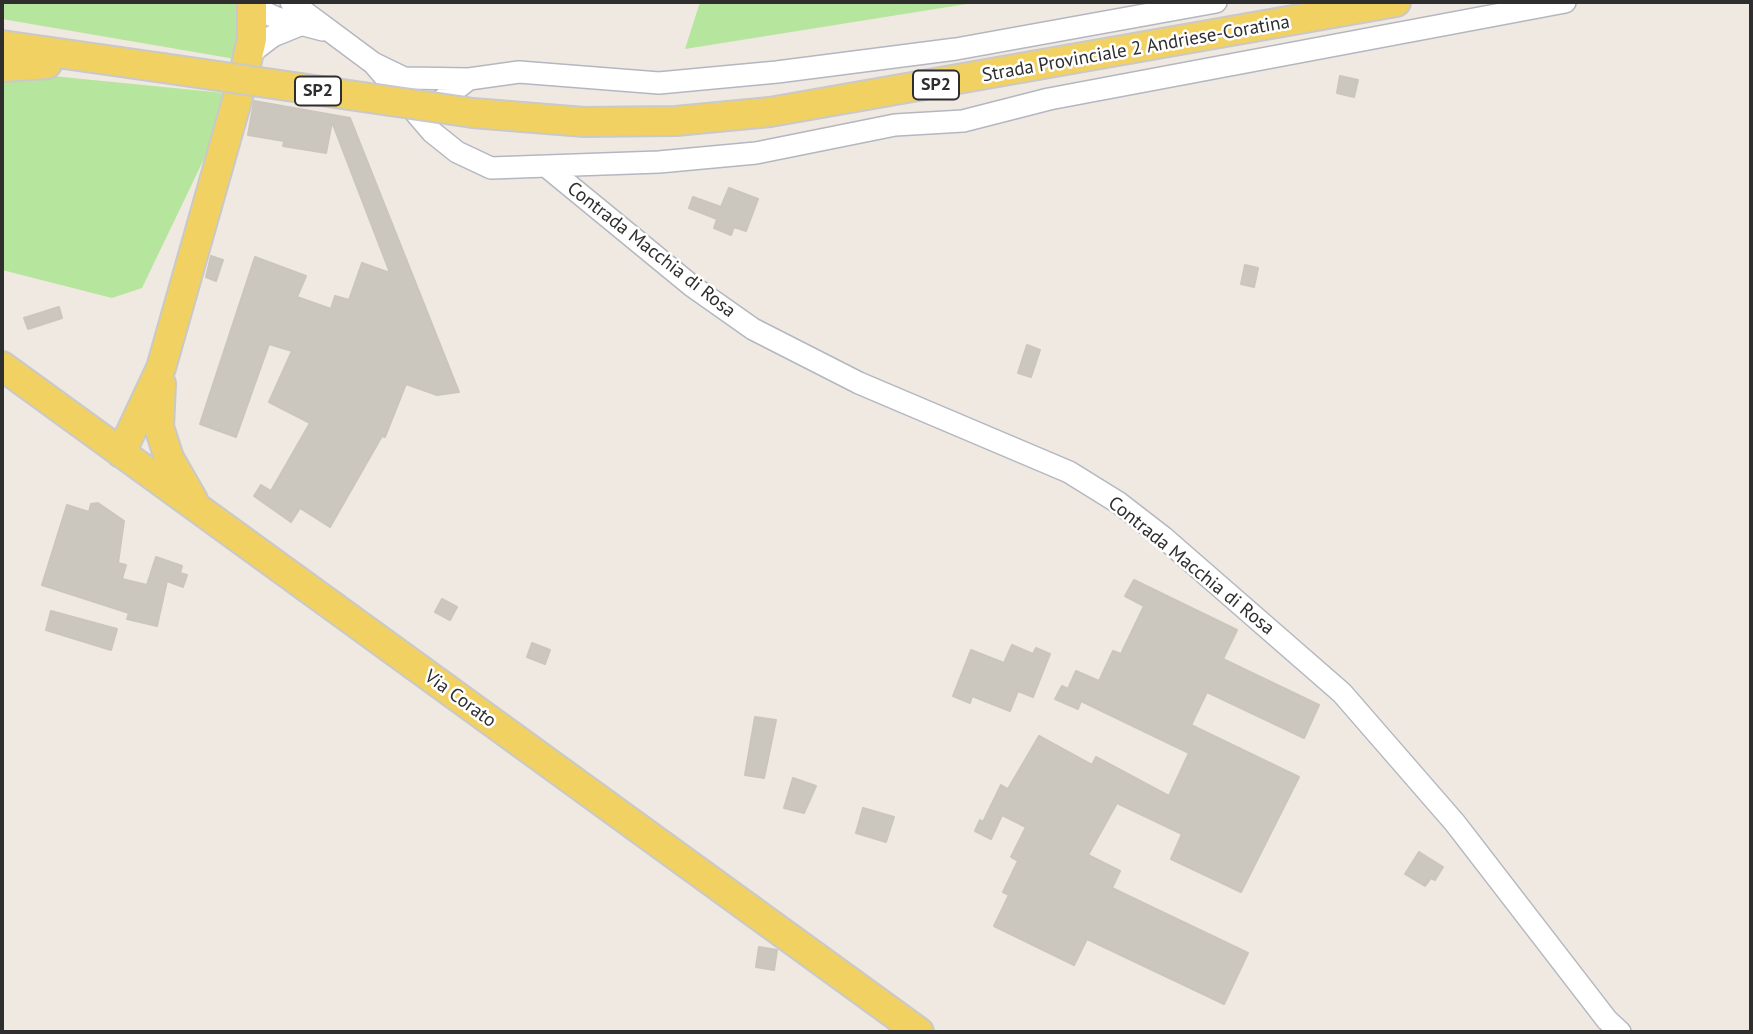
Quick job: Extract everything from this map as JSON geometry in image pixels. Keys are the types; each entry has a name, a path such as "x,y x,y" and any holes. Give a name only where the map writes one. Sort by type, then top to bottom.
{"main road":[{"name":"Strada Provinciale 2 Andriese-Coratina","path":"2,45 473,113 598,122 676,121 771,112 1396,2"},
{"path":"121,453 161,368 248,55 252,4"},
{"path":"2,27 81,56"},
{"path":"2,67 130,63"},
{"name":"Via Corato","path":"2,366 919,1032"},
{"path":"161,368 159,427 169,458 197,508"},
{"path":"121,453 137,450 149,442 159,427"}],"street":[{"path":"291,2 373,63 404,78 469,79 519,72 659,83 777,72 956,49 1216,2"},
{"path":"373,63 432,132 457,152 491,168 547,167 756,153 895,125 963,121 1049,99 1566,2"},
{"path":"252,4 300,25 329,31"},
{"path":"248,55 273,36 300,25"},
{"path":"432,132 433,107 469,79"},
{"name":"Contrada Macchia di Rosa","path":"547,167 692,286 752,329 859,383 1069,472 1119,503 1163,537 1342,693 1455,822 1607,1020 1620,1032"}],"green space":[{"path":"2,2 240,2 244,18 235,59 2,19"},
{"path":"700,2 979,2 685,49"},
{"path":"2,71 224,93 215,136 142,288 112,298 2,270"}],"building":[{"path":"1340,76 1358,80 1354,97 1337,93"},
{"path":"254,101 350,118 459,392 437,395 406,384 385,437 382,436 330,527 300,508 291,522 254,496 261,485 271,491 310,423 269,402 292,351 269,344 236,437 200,424 255,257 306,276 297,297 331,309 335,296 349,300 362,263 390,273 332,122 326,153 283,146 284,141 248,135"},
{"path":"729,188 758,199 746,231 734,227 731,235 714,228 717,219 689,208 693,197 721,207"},
{"path":"211,256 223,260 216,281 206,277"},
{"path":"1245,265 1258,268 1254,287 1241,284"},
{"path":"59,307 62,318 28,329 24,318"},
{"path":"1027,345 1040,350 1031,377 1018,373"},
{"path":"98,503 124,521 118,563 126,565 122,579 147,585 156,557 182,566 180,573 187,575 183,587 167,581 157,626 127,619 129,613 42,585 67,505 89,512 91,504"},
{"path":"1134,580 1237,630 1223,659 1319,705 1304,738 1207,692 1191,725 1299,777 1241,892 1171,859 1182,834 1117,803 1088,855 1120,871 1112,888 1248,953 1224,1004 1087,939 1074,965 994,926 1009,895 1003,892 1018,861 1011,857 1026,827 1002,815 991,839 975,831 980,820 983,822 1001,785 1008,789 1039,736 1092,765 1096,757 1169,796 1189,753 1081,701 1078,709 1055,699 1062,686 1068,689 1076,671 1099,681 1113,651 1121,654 1144,606 1125,596"},
{"path":"442,599 457,607 450,620 435,612"},
{"path":"51,611 117,629 111,650 46,630"},
{"path":"532,643 550,650 545,664 527,657"},
{"path":"1012,645 1033,654 1036,648 1050,654 1033,697 1018,691 1010,711 972,696 970,703 953,696 971,650 1004,663"},
{"path":"755,717 776,720 764,778 745,775"},
{"path":"793,778 816,786 804,813 784,808"},
{"path":"863,808 894,817 886,842 856,833"},
{"path":"1419,852 1443,867 1435,880 1431,878 1425,886 1405,874"},
{"path":"759,947 777,950 774,970 756,967"}]}
